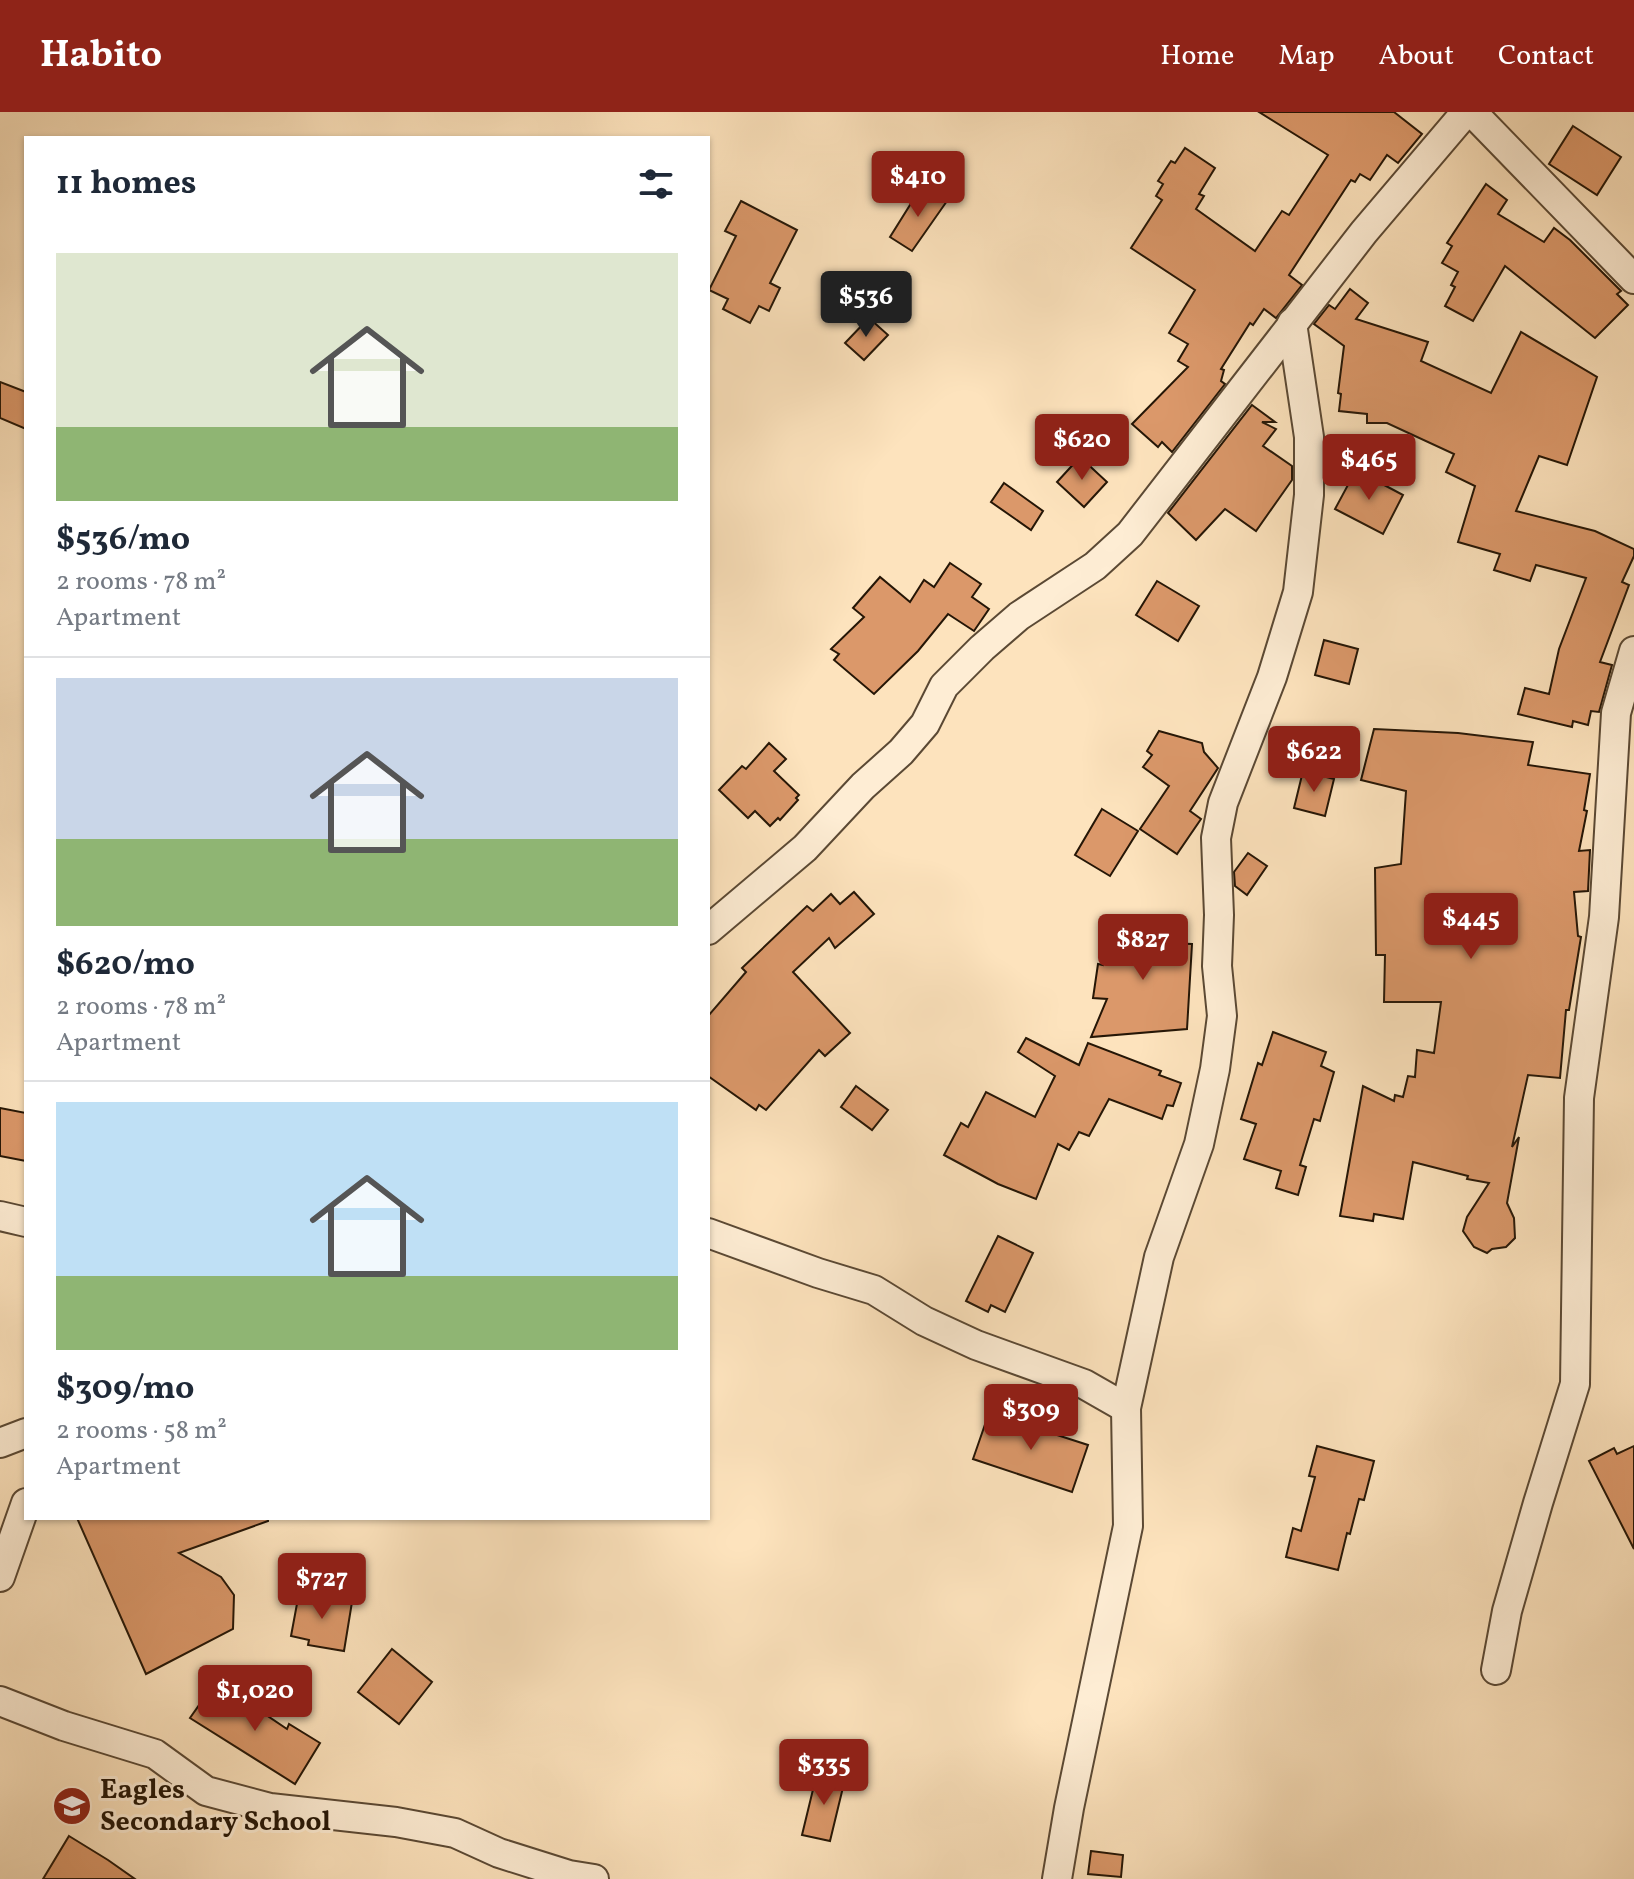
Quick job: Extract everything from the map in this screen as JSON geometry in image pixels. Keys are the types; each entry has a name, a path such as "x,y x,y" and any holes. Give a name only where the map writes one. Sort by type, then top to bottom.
{"street":[{"path":"710,928 805,848 863,786 901,752 925,724 944,686 982,648 1019,616 1095,566 1130,534 1364,232 1466,112"},
{"path":"1472,112 1634,279"},
{"path":"1057,1879 1128,1526 1126,1408 1159,1257 1199,1144 1215,1069 1222,1016 1217,966 1218,826 1239,757 1272,677 1298,592 1309,495 1309,437 1292,323"},
{"path":"1496,1670 1507,1611 1575,1384 1579,1098 1604,917 1616,713 1634,651"},
{"path":"0,1216 24,1222"},
{"path":"710,1234 874,1290 924,1321 976,1345 1084,1384 1126,1408"},
{"path":"0,1443 24,1434"},
{"path":"0,1577 24,1509"},
{"path":"0,1701 64,1726 155,1754 206,1791 270,1808 396,1822 455,1833 499,1853 569,1875 594,1879"}],"building":[{"path":"1259,112 1394,112 1422,134 1398,163 1387,155 1370,180 1360,174 1355,182 1351,180 1289,275 1302,285 1276,318 1264,309 1253,325 1250,323 1221,369 1224,370 1221,381 1225,384 1172,452 1162,442 1158,447 1132,424 1188,367 1178,361 1188,344 1169,333 1195,290 1131,248 1162,200 1156,196 1163,184 1158,181 1171,161 1175,163 1185,148 1215,168 1199,194 1204,196 1196,209 1255,251 1282,211 1289,215 1328,155"},
{"path":"1573,126 1621,157 1597,195 1549,164"},
{"path":"1486,184 1507,200 1498,214 1544,242 1554,228 1621,291 1617,294 1628,305 1595,338 1505,266 1473,321 1445,306 1455,287 1451,285 1458,272 1442,263 1452,246 1447,243"},
{"path":"920,189 947,201 912,251 890,237"},
{"path":"741,201 797,230 770,283 780,288 769,311 759,306 750,323 723,309 728,299 710,290 736,236 725,231"},
{"path":"1350,289 1368,303 1356,319 1428,342 1421,361 1491,393 1521,332 1597,377 1567,465 1539,456 1516,511 1595,531 1634,549 1622,582 1629,585 1600,662 1612,665 1599,712 1591,711 1588,725 1573,721 1572,727 1518,714 1525,688 1549,694 1559,649 1586,578 1536,565 1530,581 1494,570 1500,554 1458,542 1475,486 1446,472 1454,454 1387,423 1367,423 1367,414 1339,411 1344,346 1314,324 1329,305 1335,309"},
{"path":"869,318 888,335 864,360 845,343"},
{"path":"0,382 24,391 24,428 0,418"},
{"path":"1252,405 1275,422 1262,422 1276,429 1263,446 1292,466 1292,480 1256,531 1225,509 1196,540 1168,513"},
{"path":"1080,457 1107,482 1084,507 1057,482"},
{"path":"1356,470 1403,495 1383,534 1335,509"},
{"path":"1004,483 1043,511 1031,530 991,502"},
{"path":"950,563 981,584 972,597 989,609 974,631 948,614 918,651 874,694 834,660 839,654 831,649 864,617 853,608 880,577 910,602 924,580 934,587"},
{"path":"1157,581 1199,606 1178,641 1136,615"},
{"path":"1324,640 1358,649 1349,684 1315,675"},
{"path":"1374,729 1458,733 1533,742 1528,765 1590,774 1579,851 1590,850 1588,891 1574,892 1578,936 1581,937 1569,1010 1566,1010 1560,1078 1528,1075 1512,1147 1519,1137 1507,1203 1514,1218 1515,1238 1506,1247 1487,1253 1474,1247 1463,1231 1467,1217 1489,1183 1413,1162 1403,1219 1374,1214 1373,1221 1340,1216 1363,1086 1394,1101 1395,1095 1403,1097 1408,1076 1415,1077 1417,1050 1434,1053 1441,1002 1384,1002 1385,955 1376,955 1375,868 1401,864 1406,791 1361,780"},
{"path":"1159,731 1202,743 1204,752 1218,768 1190,811 1201,819 1177,854 1140,829 1169,786 1143,767 1152,755 1147,751"},
{"path":"769,743 786,759 774,771 799,795 780,820 778,818 770,826 755,811 748,818 719,790 742,766 746,769"},
{"path":"1303,771 1334,779 1325,816 1294,808"},
{"path":"1102,809 1138,831 1110,876 1075,855"},
{"path":"1248,853 1267,866 1247,895 1235,886 1234,872"},
{"path":"854,892 874,914 835,948 829,938 793,972 850,1033 825,1056 819,1050 766,1110 759,1105 756,1110 710,1077 710,1014 746,972 742,968 807,906 813,911 831,894 840,904"},
{"path":"1113,919 1167,929 1165,943 1192,944 1187,1029 1091,1037 1107,999 1093,998 1098,964 1103,965"},
{"path":"1273,1032 1326,1052 1321,1066 1334,1072 1320,1121 1314,1119 1300,1165 1306,1167 1298,1195 1276,1188 1281,1171 1244,1159 1256,1124 1241,1119 1258,1063 1262,1065"},
{"path":"1026,1038 1079,1065 1088,1043 1161,1071 1159,1075 1181,1083 1173,1106 1167,1105 1162,1119 1109,1099 1089,1136 1079,1132 1069,1150 1058,1144 1036,1199 998,1184 944,1155 961,1123 968,1127 986,1092 1035,1117 1055,1076 1018,1052"},
{"path":"856,1086 888,1110 872,1130 841,1107"},
{"path":"0,1108 24,1113 24,1161 0,1156"},
{"path":"998,1236 1033,1253 1005,1312 991,1305 988,1312 966,1301"},
{"path":"989,1413 1088,1445 1072,1492 973,1459"},
{"path":"1317,1446 1374,1461 1364,1500 1359,1499 1350,1534 1347,1533 1338,1570 1286,1557 1293,1528 1301,1531 1315,1477 1309,1476"},
{"path":"1634,1446 1634,1549 1589,1461 1614,1448 1617,1454"},
{"path":"78,1520 268,1520 179,1553 221,1577 234,1595 233,1629 146,1674"},
{"path":"299,1593 352,1602 344,1651 308,1645 309,1640 291,1636"},
{"path":"392,1649 432,1682 399,1724 358,1692"},
{"path":"216,1681 287,1729 289,1724 320,1743 295,1784 190,1718"},
{"path":"817,1773 845,1779 830,1841 802,1835"},
{"path":"69,1836 108,1860 135,1879 43,1879"},
{"path":"1091,1851 1123,1855 1121,1877 1088,1874"}],"place":[{"name":"Eagles Secondary School","path":"72,1806"}]}
